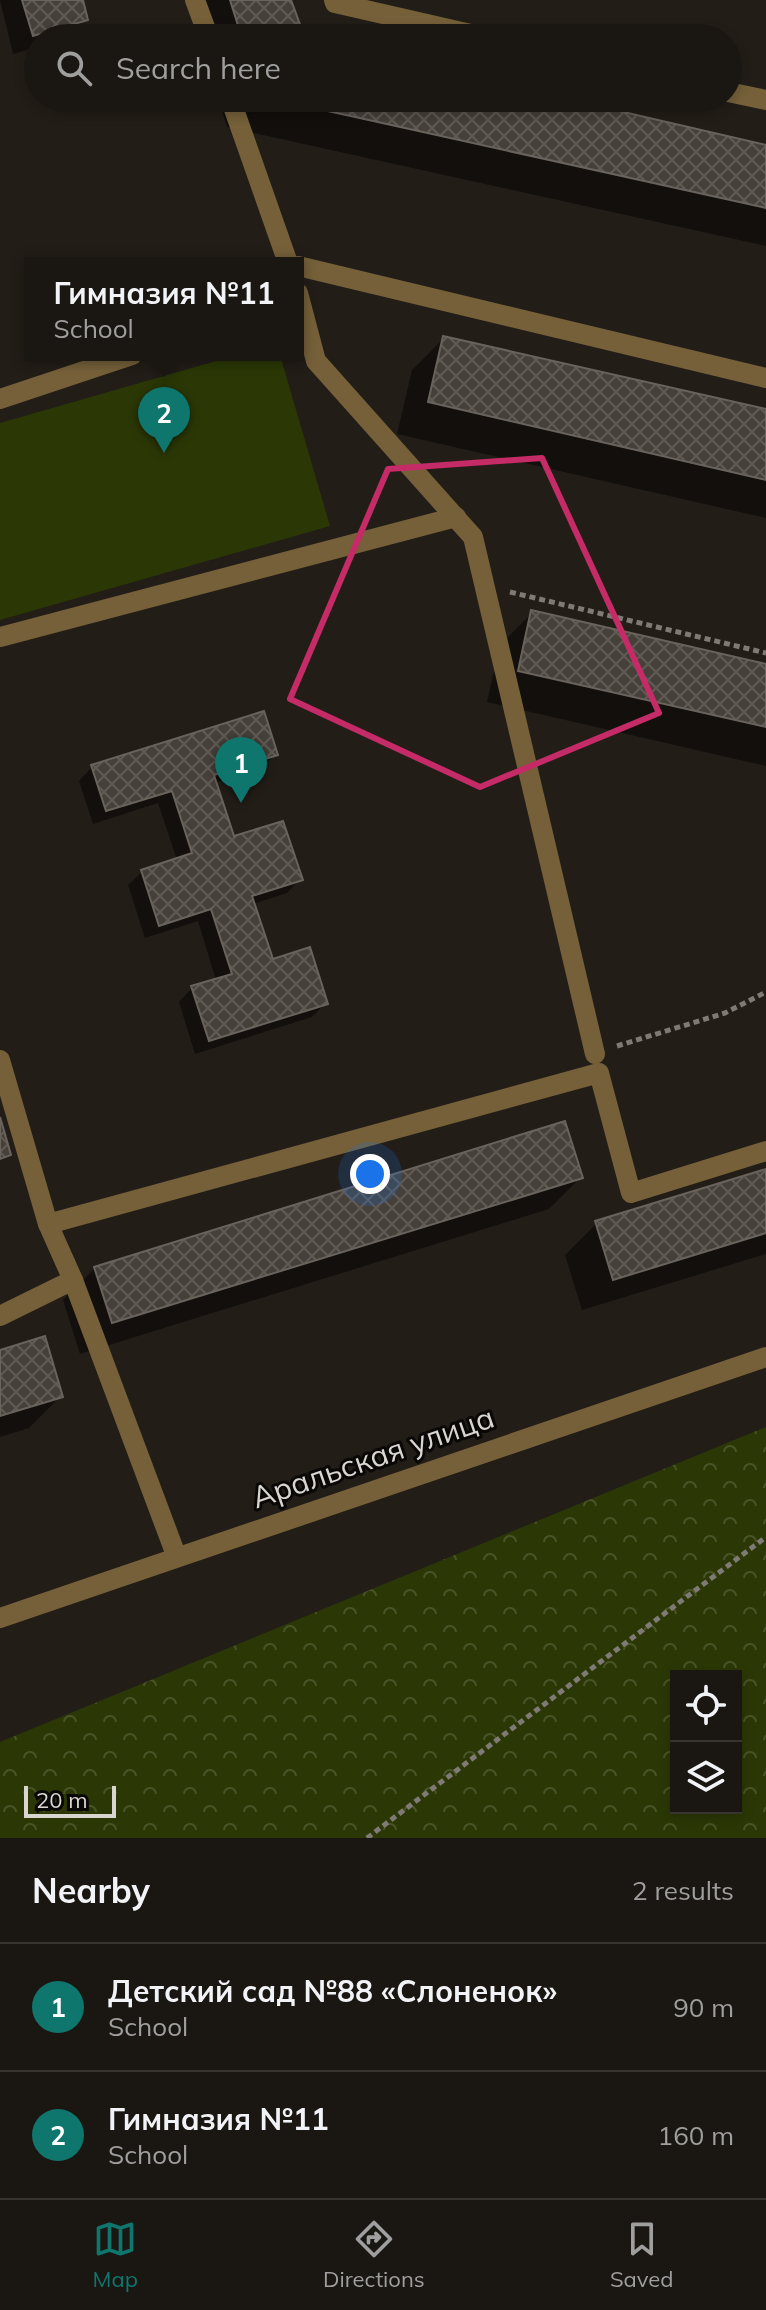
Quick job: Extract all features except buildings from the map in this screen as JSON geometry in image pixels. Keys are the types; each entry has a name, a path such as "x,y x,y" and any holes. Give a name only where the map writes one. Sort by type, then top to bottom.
{"street":[{"path":"195,0 204,24"},
{"path":"334,0 335,3 427,24"},
{"path":"742,95 766,100"},
{"path":"235,112 286,257"},
{"path":"304,267 766,378"},
{"path":"304,316 316,361 473,537 595,1054"},
{"path":"0,399 114,361"},
{"path":"0,637 456,517"},
{"path":"0,1060 48,1224 73,1280 176,1555"},
{"path":"48,1224 599,1073 631,1193 766,1151"},
{"path":"0,1316 73,1280"},
{"name":"Аральская улица","path":"0,1618 176,1555 766,1357"}],"path":[{"path":"484,585 766,653"},
{"path":"595,1054 725,1013 766,992"},
{"path":"367,1838 766,1537"}],"highlighted area":[{"path":"542,458 659,713 480,787 290,699 388,469"}],"green space":[{"path":"216,361 282,361 330,526 0,620 0,423"},
{"path":"766,1427 766,1838 0,1838 0,1742"}],"place":[{"name":"Гимназия №11","path":"164,453"},
{"name":"Детский сад №88 «Слоненок»","path":"241,803"}]}
